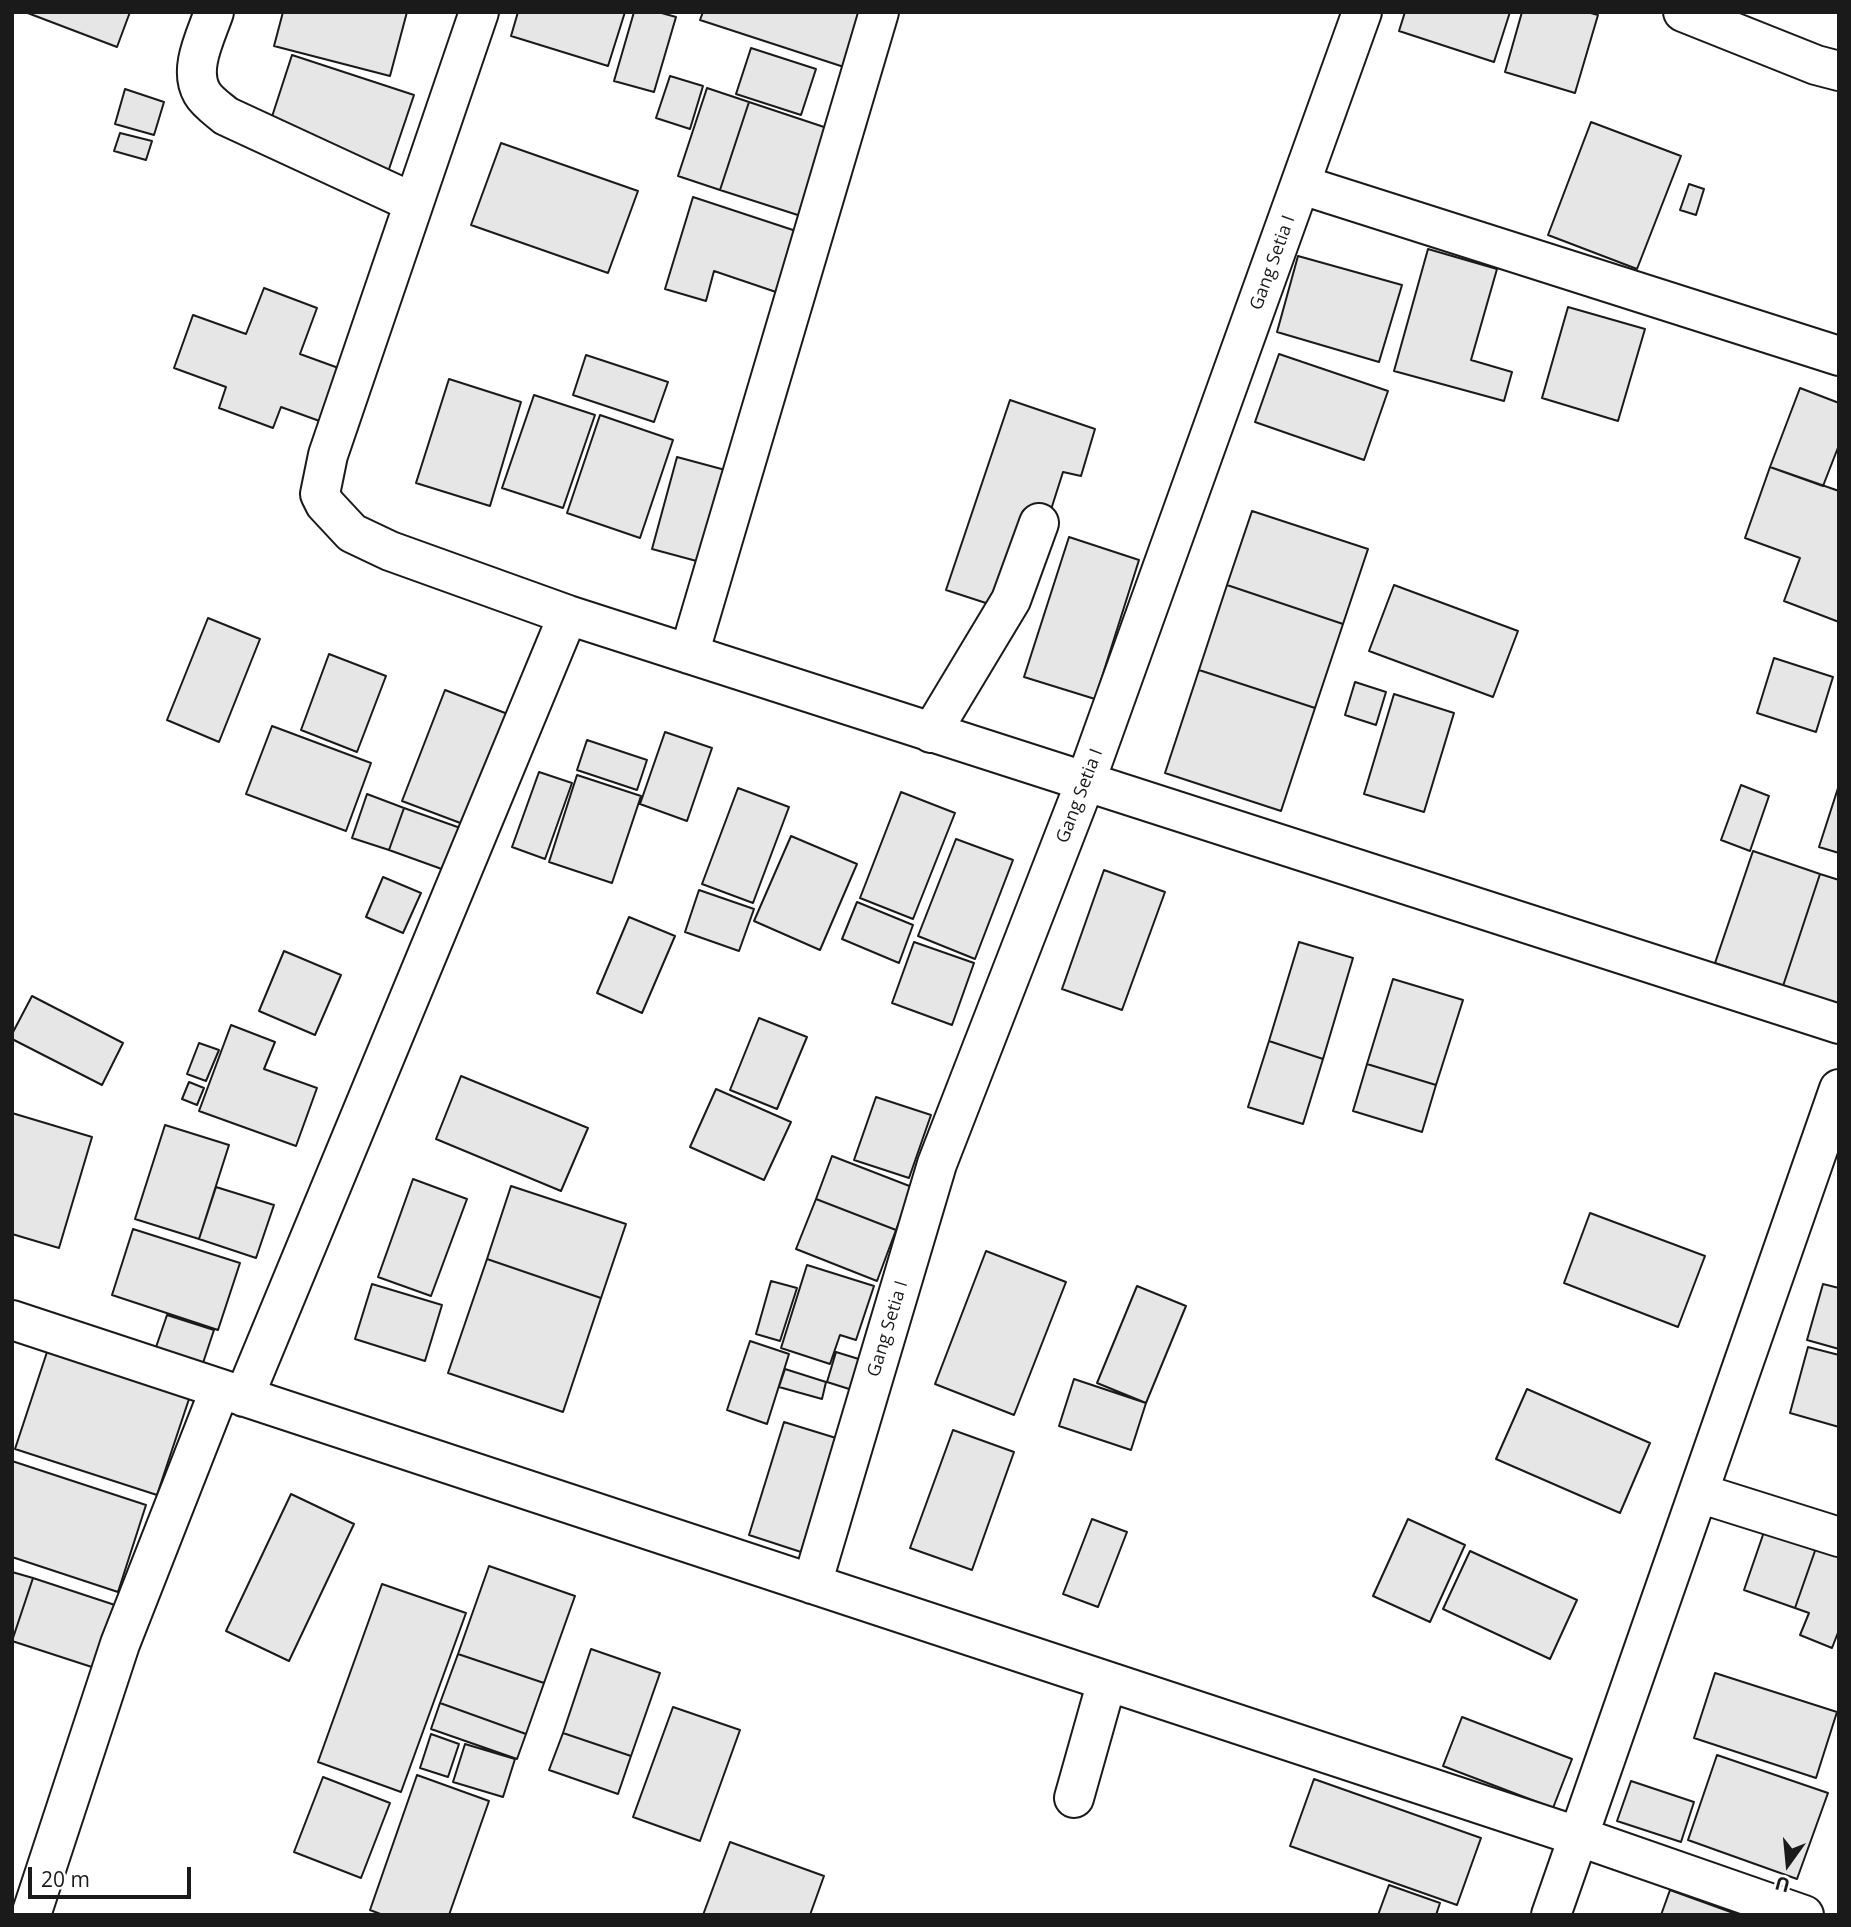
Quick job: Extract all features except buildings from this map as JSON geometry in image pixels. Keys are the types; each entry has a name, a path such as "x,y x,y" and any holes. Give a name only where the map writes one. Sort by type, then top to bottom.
{"street":[{"path":"214,12 198,59 197,81 203,96 226,116 414,203"},
{"path":"479,12 328,455 320,495 352,533 390,551 568,615 1839,1024"},
{"path":"690,654 878,12"},
{"name":"Gang Setia I","path":"812,1584 937,1164 1085,783 1362,12"},
{"path":"1684,12 1816,65 1839,71"},
{"path":"1301,185 1839,356"},
{"path":"931,733 1011,600 1039,523"},
{"path":"31,1915 120,1644 232,1393 568,615"},
{"path":"1552,1915 1839,1089"},
{"path":"12,1320 1580,1837 1804,1915"},
{"path":"1699,1493 1839,1537"},
{"path":"1074,1798 1107,1681"}]}
